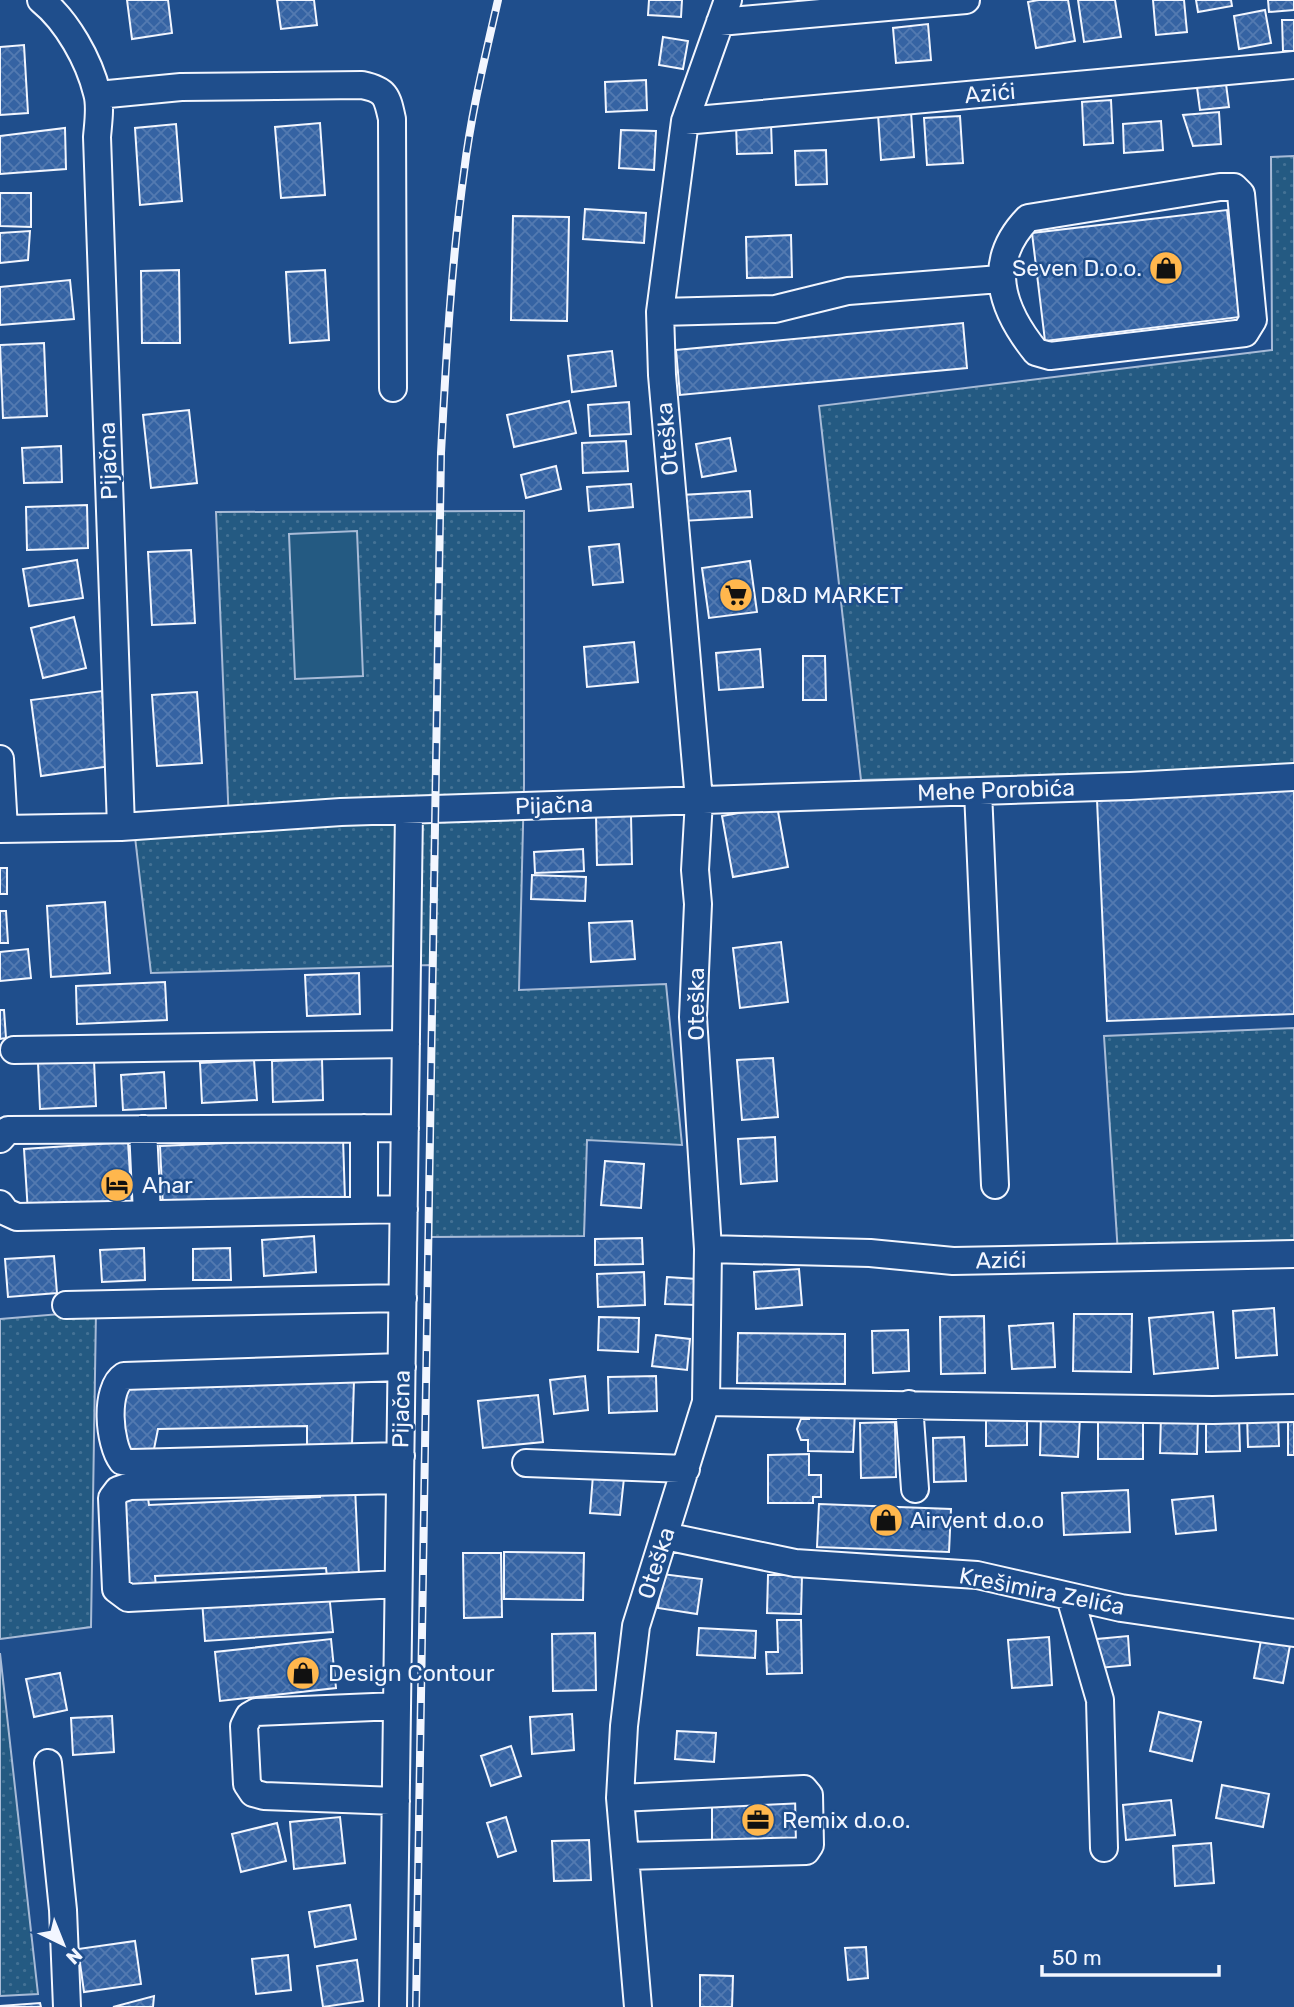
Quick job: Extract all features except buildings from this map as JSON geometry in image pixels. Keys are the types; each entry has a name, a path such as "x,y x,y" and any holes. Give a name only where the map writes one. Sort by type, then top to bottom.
{"street":[{"name":"Pijačna","path":"41,0 71,34 98,95 97,137 121,827"},
{"path":"724,11 966,0"},
{"name":"Oteška","path":"638,2007 620,1798 624,1726 636,1626 706,1402 708,1249 693,1017 699,800 662,375 660,312 685,121 724,11"},
{"name":"Azići","path":"685,121 1294,65"},
{"path":"98,95 181,87 362,85 378,88 388,99 392,119 393,388"},
{"path":"1234,187 1241,194 1253,320 1245,333 1234,336 1050,356 1035,352 1028,343 1007,309 1000,279 1003,258 1017,228 1028,218 1234,187"},
{"path":"660,312 775,309 848,291 1000,279"},
{"path":"0,759 2,829"},
{"name":"Mehe Porobića","path":"699,800 1294,778"},
{"path":"978,791 995,1185"},
{"name":"Pijačna","path":"2,829 121,827 341,812 699,800"},
{"name":"Pijačna","path":"393,2007 409,810"},
{"path":"14,1050 406,1044"},
{"path":"363,1128 364,1210"},
{"path":"0,1139 8,1130 405,1128"},
{"path":"143,1129 147,1214"},
{"path":"0,1204 6,1212 17,1217 404,1209"},
{"name":"Azići","path":"708,1249 870,1252 953,1261 1294,1254"},
{"path":"66,1305 402,1298"},
{"path":"400,1468 122,1461 116,1453 110,1399 118,1381 124,1376 402,1367"},
{"path":"706,1402 1213,1410 1294,1408"},
{"path":"909,1404 915,1489"},
{"path":"526,1463 686,1469"},
{"path":"398,1584 128,1598 116,1589 112,1498 118,1490 130,1486 400,1468"},
{"name":"Krešimira Zelića","path":"665,1536 795,1563 977,1575 1121,1608 1294,1633"},
{"path":"1070,1597 1100,1700 1104,1848"},
{"path":"396,1801 264,1796 253,1793 247,1784 244,1726 249,1716 256,1712 397,1706"},
{"path":"48,1763 63,1910 67,2007"},
{"path":"620,1798 804,1789 809,1795 810,1846 806,1851 625,1856"}],"shaded area":[{"path":"1294,156 1294,768 861,780 819,406 1272,350 1271,157"},
{"path":"524,511 524,786 519,990 666,984 682,1145 587,1140 584,1236 428,1237 432,965 151,973 133,820 229,823 216,512"},
{"path":"357,531 363,676 295,679 289,534"},
{"path":"1294,1028 1294,1245 1118,1254 1104,1036"},
{"path":"96,1311 91,1627 0,1639 0,1319"},
{"path":"0,1653 38,1994 0,1996"}],"railway":[{"path":"416,2007 441,453 459,207 474,107 498,0"}],"place":[{"name":"Seven D.o.o.","path":"1166,268"},
{"name":"D&D MARKET","path":"736,595"},
{"name":"Ahar","path":"117,1185"},
{"name":"Airvent d.o.o","path":"886,1520"},
{"name":"Design Contour","path":"303,1673"},
{"name":"Remix d.o.o.","path":"758,1820"}]}
